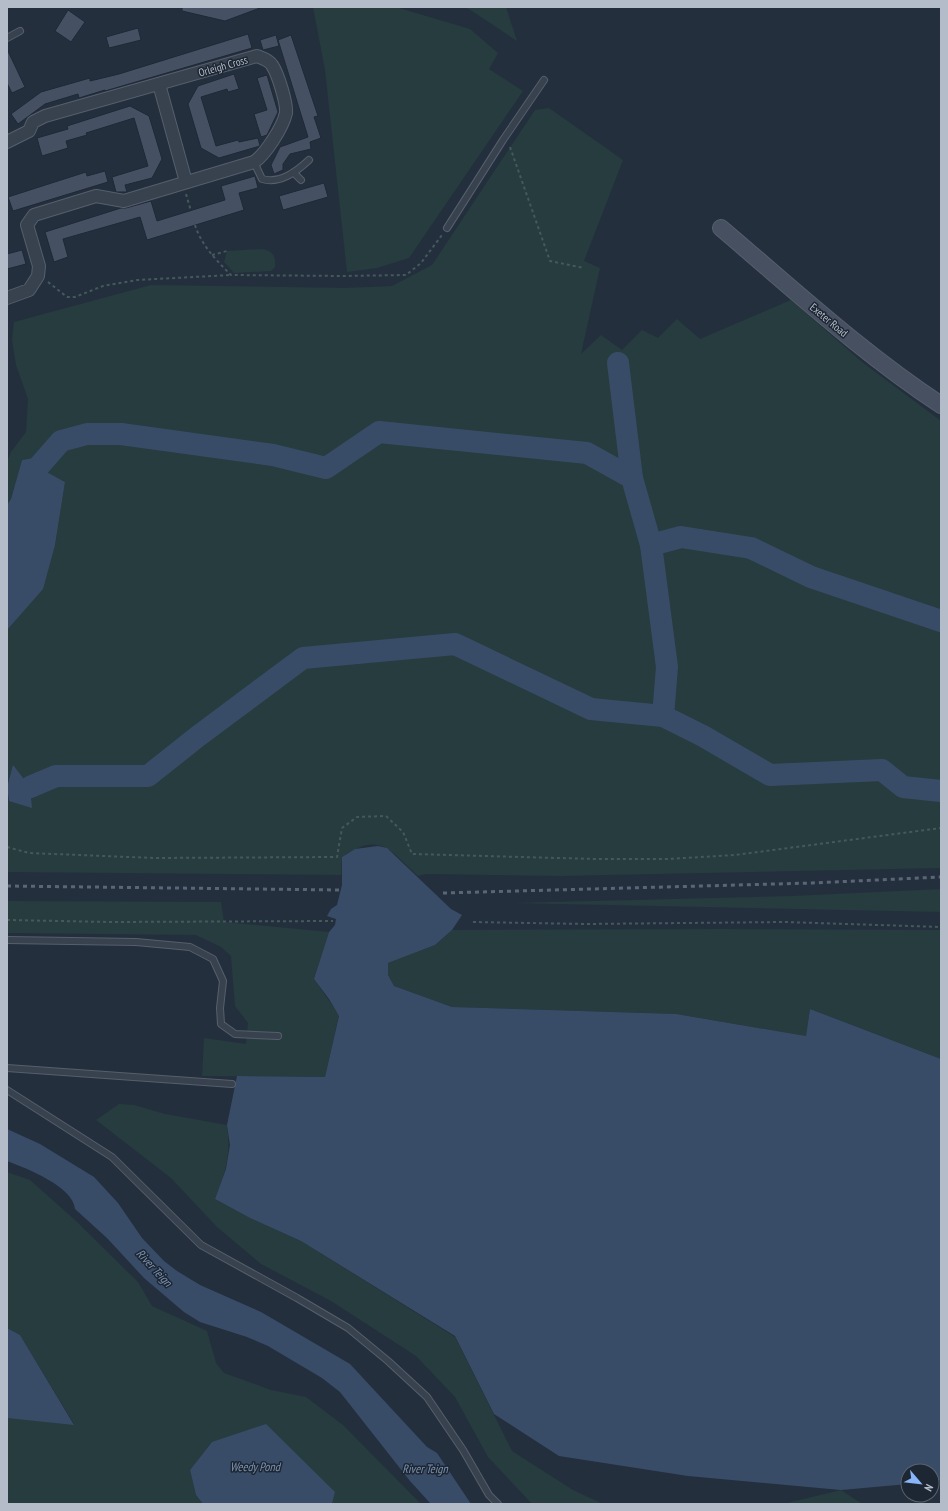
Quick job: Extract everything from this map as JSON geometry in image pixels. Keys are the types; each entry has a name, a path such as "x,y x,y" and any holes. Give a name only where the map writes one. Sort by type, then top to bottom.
{"street":[{"name":"Orleigh Cross","path":"7,142 29,131 33,122 45,116 257,56 264,58 272,65 286,103 286,114 267,150 254,162 124,200 96,196 34,215 27,225 39,266 38,276"},
{"path":"159,84 184,183"},
{"name":"Exeter Road","path":"721,228 862,348 910,385 941,405"},
{"path":"7,298 29,290 38,276"}],"lane":[{"path":"7,38 20,31"},
{"path":"447,228 503,140 544,80"},
{"path":"254,162 262,179 271,181 294,173 309,160"},
{"path":"294,173 301,180"},
{"path":"7,940 136,942 190,947 213,959 223,981 220,1008 221,1024 235,1034 278,1036"},
{"path":"7,1068 232,1084"},
{"path":"7,1090 112,1157 201,1245 348,1328 388,1361 427,1397 463,1450 489,1495 498,1504"}],"path":[{"path":"503,140 509,147 550,261 584,268"},
{"path":"184,183 191,210"},
{"path":"195,225 198,233 212,255 231,275"},
{"path":"38,276 47,280 67,297 75,297 103,286 137,280 231,275 406,275 421,263 447,228"},
{"path":"212,255 227,251"},
{"path":"7,847 29,853 154,858 336,857 342,828 357,817 386,816 403,832 412,854 595,859 668,859 735,856 941,828"},
{"path":"7,920 110,922 333,921"},
{"path":"473,922 585,924 785,922 941,927"}],"green space":[{"path":"313,7 399,8 470,29 498,53 489,69 523,91 409,258 377,268 347,272 325,70"},
{"path":"464,7 506,7 517,41 469,9"},
{"path":"549,108 623,160 584,261 600,268 581,354 601,335 622,350 642,330 658,338 677,319 700,339 791,300 862,362 941,421 941,868 561,876 425,874 418,876 399,858 384,847 366,845 355,849 342,857 341,875 7,872 7,788 9,801 13,766 7,787 7,630 21,613 55,545 65,482 45,471 33,458 22,460 11,499 7,505 7,461 11,452 26,432 28,399 16,365 12,340 14,322 151,285 345,288 392,286 432,265 535,110"},
{"path":"262,249 269,251 274,257 275,267 271,271 234,273 224,262 227,251"},
{"path":"941,889 941,912 512,903 792,896"},
{"path":"7,901 221,902 224,922 329,932 314,979 339,1015 325,1077 202,1076 204,1038 246,1044 248,1023 235,1006 231,956 221,947 196,935 7,933"},
{"path":"452,930 941,930 941,1059 810,1009 806,1036 676,1014 452,1007 394,986 388,975 388,963 435,945"},
{"path":"119,1104 134,1105 165,1114 227,1125 227,1163 215,1199 250,1218 301,1241 455,1337 512,1451 573,1490 603,1504 532,1504 488,1457 455,1397 416,1356 331,1301 261,1264 217,1227 171,1178 96,1120"},
{"path":"7,1172 30,1180 75,1220 138,1282 152,1306 207,1331 216,1363 224,1373 271,1390 306,1397 343,1425 421,1504 332,1504 335,1492 212,1442 190,1470 196,1495 203,1504 7,1504 8,1418 74,1424 20,1335 7,1328"},
{"path":"841,1490 862,1504 783,1504"}],"water":[{"path":"33,458 45,471 65,482 55,545 43,589 7,630 7,505 11,499 22,460"},
{"path":"13,765 30,787 32,808 9,801 7,787"},
{"path":"378,846 387,848 451,909 462,915 452,930 435,945 388,963 388,975 394,986 452,1007 676,1014 806,1036 810,1009 941,1059 941,1480 940,1463 900,1463 900,1485 841,1490 688,1476 559,1456 494,1414 455,1336 301,1241 250,1218 215,1199 226,1169 230,1145 227,1125 237,1076 325,1077 339,1016 329,999 314,979 329,932 335,925 336,919 327,916 331,909 337,905 342,885 342,857 355,849"},
{"name":"River Teign","path":"7,1129 40,1144 94,1177 118,1203 142,1238 164,1261 177,1271 200,1285 261,1312 350,1364 427,1447 437,1453 471,1504 431,1504 410,1481 340,1392 322,1378 268,1346 247,1337 200,1322 184,1312 144,1278 107,1238 75,1209 73,1201 67,1193 37,1173 7,1161"},
{"path":"7,1328 20,1335 74,1425 7,1418"},
{"name":"Weedy Pond","path":"266,1424 335,1492 332,1504 203,1504 196,1495 190,1470 212,1442"}],"building":[{"path":"182,7 260,8 225,21 182,11"},
{"path":"68,10 85,22 71,42 55,31"},
{"path":"138,28 141,40 109,48 106,37"},
{"path":"248,34 252,48 105,91 79,98 78,94 45,104 18,124 11,114 41,92 90,78 90,81 119,74"},
{"path":"276,35 279,46 263,50 260,40"},
{"path":"291,35 318,116 314,117 321,138 310,142 311,149 290,154 283,164 283,170 274,174 271,165 280,147 308,137 278,40"},
{"path":"7,49 25,87 12,93 7,83"},
{"path":"234,74 239,89 228,92 227,89 201,97 216,146 238,140 239,142 258,138 260,146 219,158 201,148 188,104 198,86"},
{"path":"267,75 278,112 267,135 261,137 254,114 267,110 257,78"},
{"path":"130,106 149,116 162,159 152,178 125,185 127,192 116,192 112,177 148,166 134,118 66,141 68,148 42,156 37,138 68,129 67,126"},
{"path":"105,171 108,182 13,211 8,197 86,172 87,176"},
{"path":"255,176 258,188 239,193 244,210 147,240 140,217 63,239 68,257 54,262 45,232 121,208 151,201 157,221 225,200 221,186"},
{"path":"324,183 328,197 283,210 279,196"},
{"path":"22,250 26,264 7,269 7,254"}],"waterway":[{"path":"618,363 632,478"},
{"path":"40,465 61,441 87,434 121,434 273,455 326,468 379,432 587,453 632,478 651,545"},
{"path":"663,716 667,667 651,545 681,537 751,548 811,577 941,621"},
{"path":"30,787 56,776 148,776 197,737 303,658 455,644 591,709 663,716 703,736 770,775 882,770 903,787 941,791"}],"railway":[{"path":"443,893 812,883 941,877"},
{"path":"7,886 339,890"}]}
